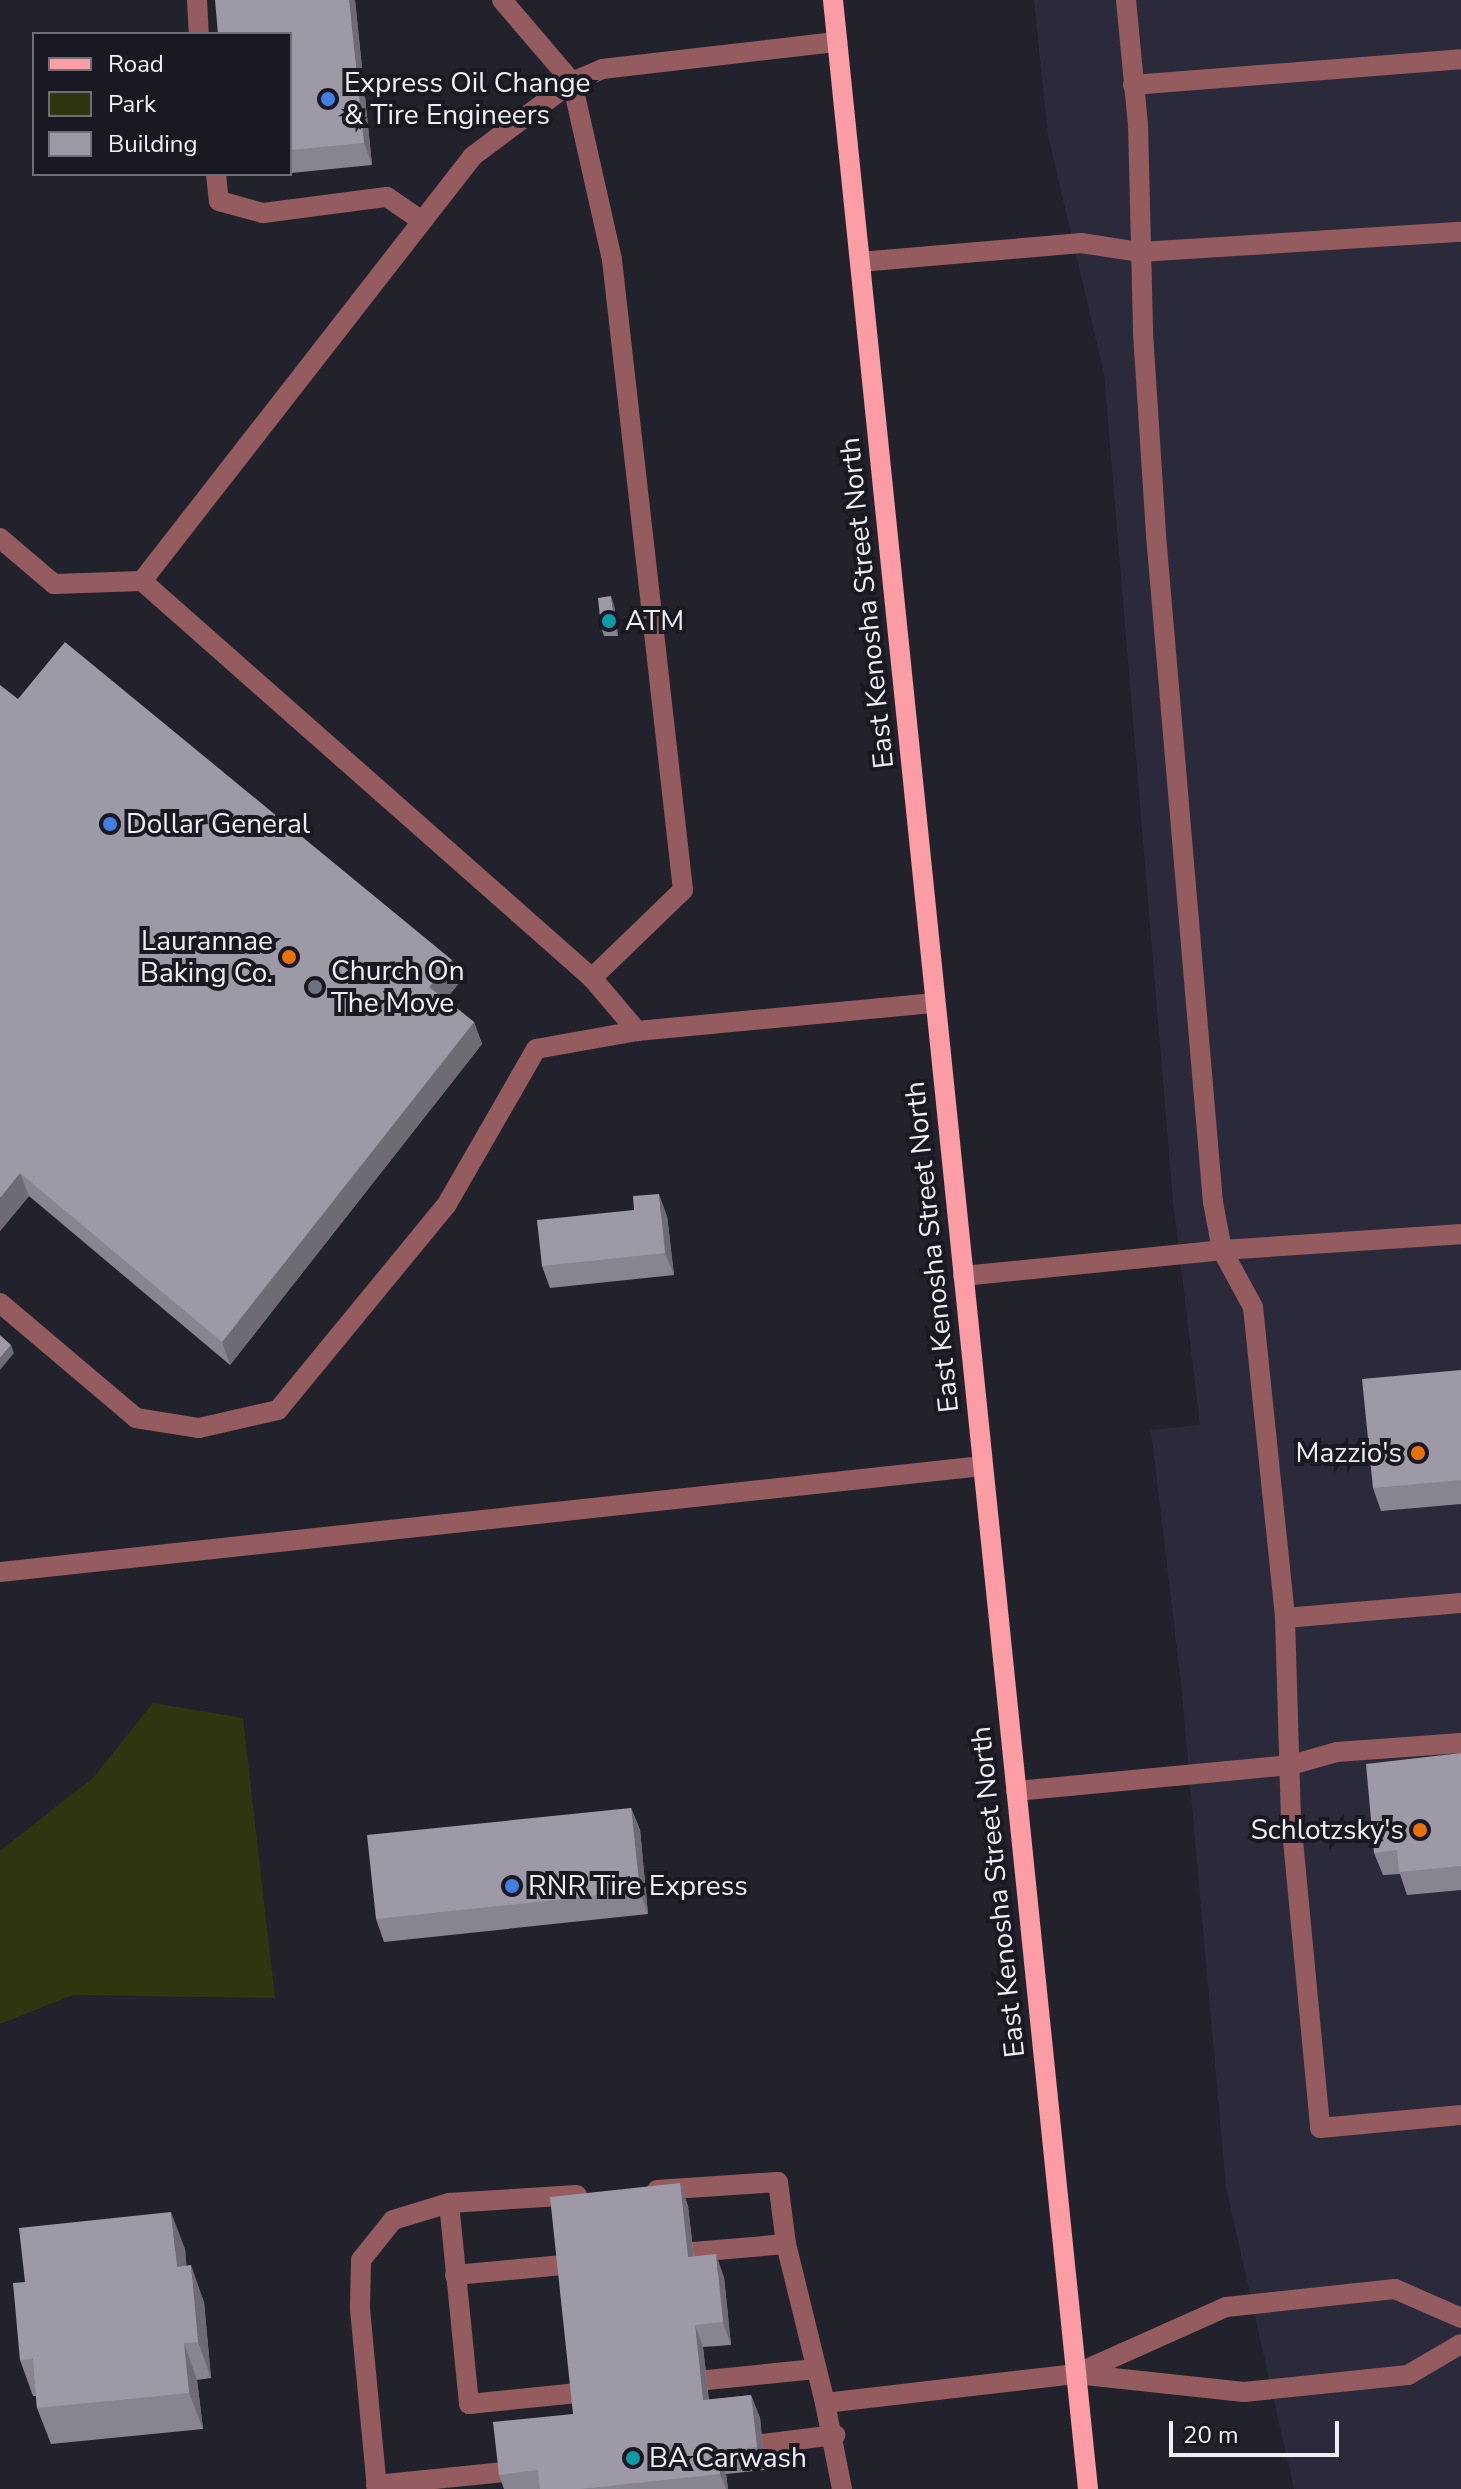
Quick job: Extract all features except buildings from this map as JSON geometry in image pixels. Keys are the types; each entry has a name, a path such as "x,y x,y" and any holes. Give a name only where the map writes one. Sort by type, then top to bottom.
{"main road":[{"name":"East Kenosha Street North","path":"833,0 1088,2489"}],"street":[{"path":"197,0 199,32"},
{"path":"502,0 572,82 612,260 683,890 592,978"},
{"path":"1126,0 1168,691 1213,1202 1222,1250 1253,1307 1285,1618 1291,1819 1320,2128 1461,2115"},
{"path":"142,581 473,156 572,82 602,69 837,42"},
{"path":"1133,85 1461,59"},
{"path":"216,176 219,201 263,213 387,197 422,221"},
{"path":"860,262 1081,243 1140,252 1461,232"},
{"path":"0,538 54,584 142,581 592,978 637,1031"},
{"path":"0,1303 136,1418 199,1428 278,1410 447,1204 536,1049 637,1031 935,1003"},
{"path":"963,1276 1222,1250 1461,1234"},
{"path":"0,1572 982,1466"},
{"path":"1285,1618 1461,1603"},
{"path":"1016,1791 1291,1765 1337,1752 1461,1743"},
{"path":"637,2191 778,2182 786,2244 815,2369 835,2435 842,2489"},
{"path":"504,2472 377,2487 360,2308 361,2260 393,2220 449,2203 606,2193"},
{"path":"449,2203 469,2404 577,2393"},
{"path":"693,2252 786,2244"},
{"path":"455,2275 563,2265"},
{"path":"1076,2374 1226,2307 1395,2289 1461,2318"},
{"path":"825,2403 1076,2374 1244,2392 1408,2375 1461,2344"},
{"path":"707,2380 815,2369"},
{"path":"762,2444 835,2435"}],"shaded area":[{"path":"1034,0 1461,0 1461,2489 1294,2489 1226,2187 1181,1683 1151,1430 1200,1425 1173,1201 1104,373 1048,135"}],"green space":[{"path":"153,1703 243,1718 275,1998 73,1995 0,2024 0,1851 94,1777"}],"place":[{"name":"Express Oil Change & Tire Engineers","path":"328,99"},
{"name":"ATM","path":"609,621"},
{"name":"Dollar General","path":"110,824"},
{"name":"Laurannae Baking Co.","path":"289,957"},
{"name":"Church On The Move","path":"315,987"},
{"name":"Mazzio's","path":"1418,1453"},
{"name":"Schlotzsky's","path":"1420,1830"},
{"name":"RNR Tire Express","path":"512,1886"},
{"name":"BA Carwash","path":"633,2458"}]}
